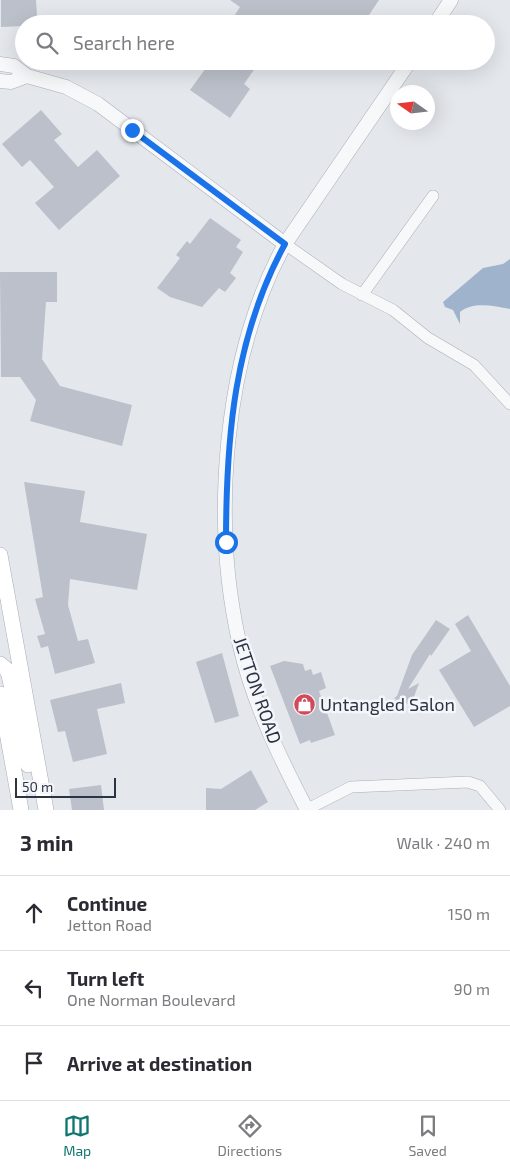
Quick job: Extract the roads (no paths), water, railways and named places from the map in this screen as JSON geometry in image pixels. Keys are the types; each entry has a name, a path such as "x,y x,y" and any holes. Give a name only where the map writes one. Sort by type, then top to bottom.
{"main road":[{"path":"0,555 46,807"},
{"path":"0,664 6,668 9,674 30,775 46,807"},
{"path":"0,694 21,810"}],"street":[{"path":"441,15 451,0"},
{"path":"0,64 15,67"},
{"path":"19,70 27,76 66,87 98,104 317,268 362,295 393,310 428,338 474,365 510,404"},
{"name":"JETTON ROAD","path":"306,810 264,719 250,681 235,624 226,542 227,450 238,379 262,292 270,271 285,244 404,70"},
{"path":"0,81 11,82 27,76"},
{"path":"362,295 433,196"},
{"path":"306,810 351,787 468,782 480,786 500,810"}],"water":[{"path":"510,259 510,309 484,305 471,306 460,312 460,324 453,310 445,307 443,302 483,268 503,264"}],"place":[{"name":"Untangled Salon","path":"304,704"}]}
